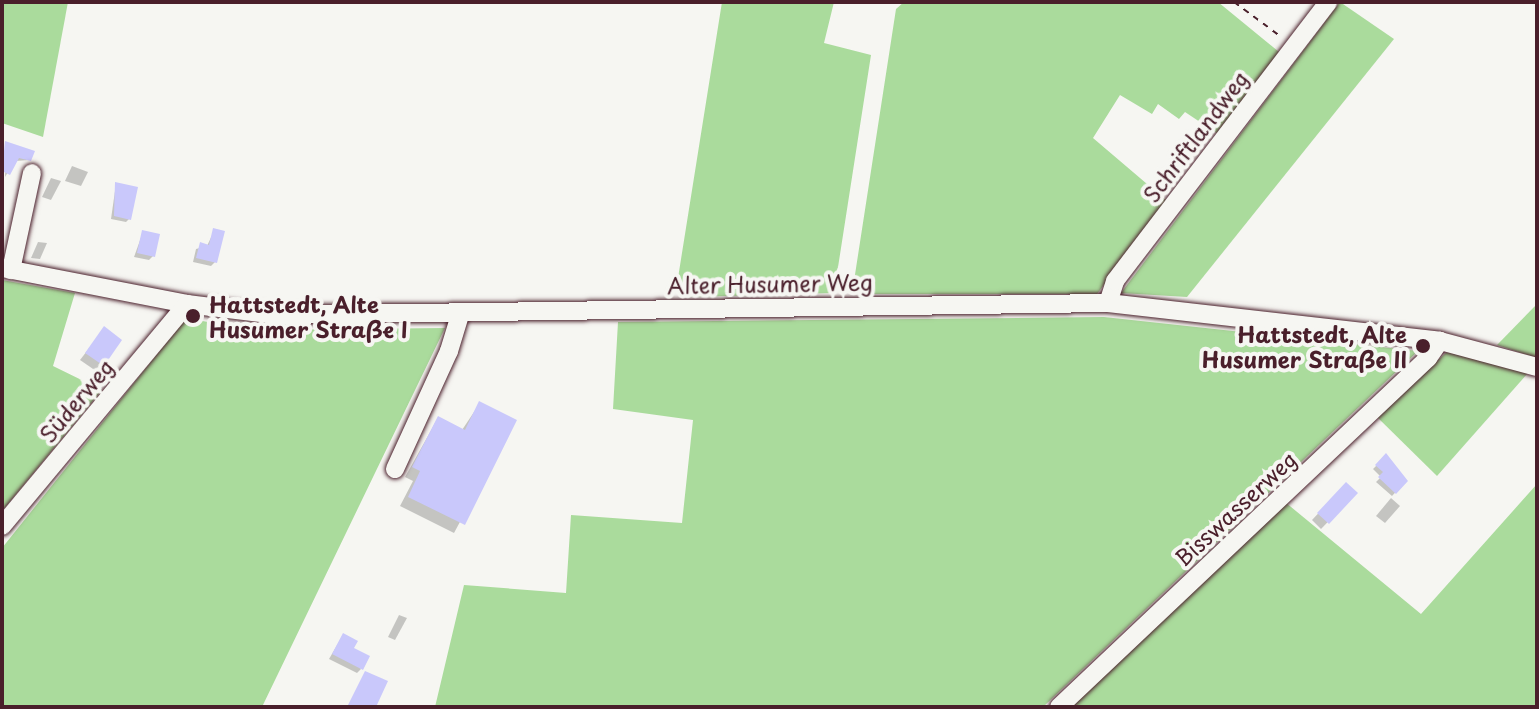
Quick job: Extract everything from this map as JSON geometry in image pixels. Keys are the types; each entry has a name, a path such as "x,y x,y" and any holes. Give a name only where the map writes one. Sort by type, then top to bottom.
{"street":[{"name":"Schriftlandweg","path":"1108,303 1115,281 1328,2"},
{"path":"6,269 32,173"},
{"name":"Alter Husumer Weg","path":"6,269 187,304 277,315 1108,303 1440,341 1537,367"},
{"name":"Süderweg","path":"2,526 187,304"},
{"path":"395,469 449,351 460,314"},
{"name":"Bisswasserweg","path":"1059,707 1416,369 1440,341"}],"path":[{"path":"1234,2 1294,47"}],"green space":[{"path":"2,2 68,2 43,137 2,123"},
{"path":"722,2 834,2 824,43 871,55 834,293 692,297 678,278"},
{"path":"904,2 1218,2 1279,52 1218,134 1185,112 1179,119 1158,104 1152,114 1120,95 1093,138 1167,201 1097,294 852,294 896,9"},
{"path":"1340,2 1394,39 1187,297 1121,293"},
{"path":"2,280 75,293 53,366 102,390 2,511"},
{"path":"1537,304 1537,358 1497,345"},
{"path":"1104,317 1418,351 1043,707 435,707 464,585 566,593 571,515 682,523 693,420 613,409 618,322"},
{"path":"186,318 252,330 445,328 262,707 2,707 2,548"},
{"path":"1447,352 1528,373 1437,476 1376,416"},
{"path":"1537,484 1537,707 1069,707 1285,502 1421,614"}],"building":[{"path":"5,141 35,151 31,161 19,158 10,175 2,171"},
{"path":"115,182 138,187 131,220 114,216"},
{"path":"213,228 225,231 217,263 196,258 200,242 209,245"},
{"path":"142,230 160,234 155,257 137,253"},
{"path":"104,326 122,340 104,366 85,353"},
{"path":"479,401 517,420 465,525 408,497 420,471 412,467 438,416 465,430"},
{"path":"1386,453 1408,481 1396,494 1378,477 1383,472 1375,465"},
{"path":"1346,482 1358,493 1329,524 1317,513"},
{"path":"343,633 358,641 354,648 370,656 363,670 332,654"},
{"path":"365,671 388,681 376,707 347,707"}],"place":[{"name":"Hattstedt, Alte Husumer Straße I","path":"193,316"},
{"name":"Hattstedt, Alte Husumer Straße II","path":"1423,346"}]}
